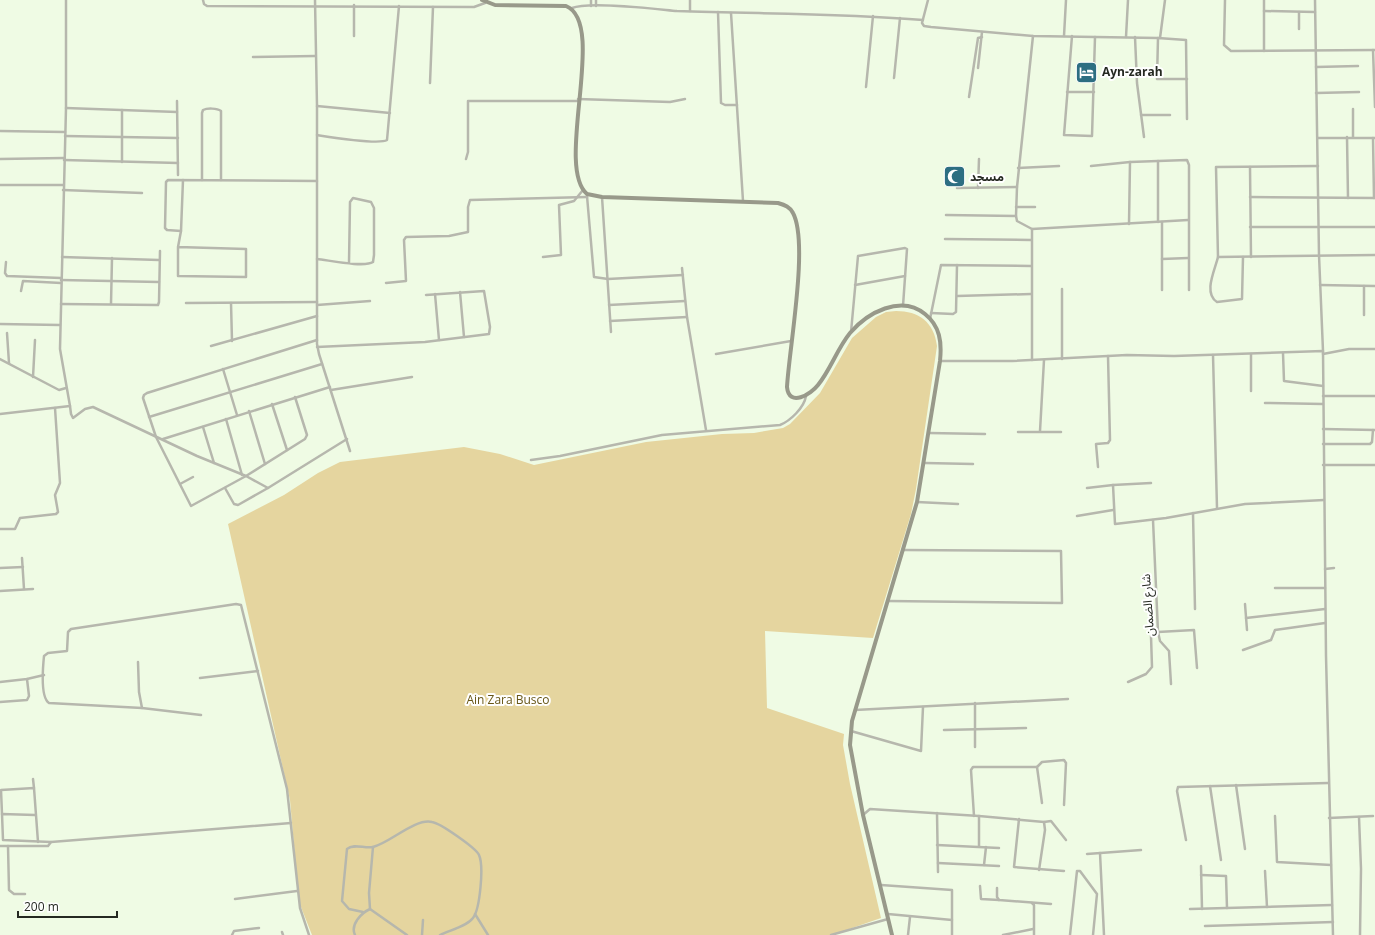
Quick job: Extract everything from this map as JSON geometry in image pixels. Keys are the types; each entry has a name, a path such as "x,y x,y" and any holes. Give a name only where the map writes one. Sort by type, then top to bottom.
{"main road":[{"path":"484,1 495,5 561,5 572,8 579,18 582,34 583,60 578,100 577,168 579,183 586,194 602,197 743,201 783,204 790,209 795,217 798,244 798,271 787,391 793,398 806,396 823,379 850,333 878,311 891,306 903,306 922,311 930,319 940,334 940,361 925,463 917,502 850,731 850,745 863,815 892,935"}],"street":[{"path":"66,0 66,108 60,355 71,414 73,418 85,409 93,407 156,437 246,476 268,488"},
{"path":"203,0 204,4 210,6 292,7 474,7 484,1"},
{"path":"315,0 317,106 317,347 350,451"},
{"path":"591,0 591,6"},
{"path":"596,0 596,6"},
{"path":"690,0 690,11"},
{"path":"928,0 923,20 923,24 927,27 1033,36 1135,37 1186,40 1187,119"},
{"path":"1064,36 1066,0"},
{"path":"1126,37 1128,0"},
{"path":"1165,0 1159,38 1157,79 1187,79"},
{"path":"1225,0 1224,42 1226,48 1231,51 1374,50 1375,107"},
{"path":"1264,0 1264,51"},
{"path":"1315,0 1318,227 1323,353 1323,465 1328,783 1333,935"},
{"path":"354,6 354,36"},
{"path":"317,135 386,141 388,137 399,6"},
{"path":"430,83 433,6"},
{"path":"572,8 596,6 731,13 873,16 923,20"},
{"path":"1264,11 1315,12"},
{"path":"718,12 721,101 725,105 737,105"},
{"path":"1299,12 1300,29"},
{"path":"731,13 743,201"},
{"path":"866,87 873,16"},
{"path":"894,78 900,18"},
{"path":"978,68 982,32"},
{"path":"1033,36 1026,117 1018,168 1016,207 1016,216 1018,221 1032,229 1188,220"},
{"path":"1072,36 1064,135 1092,136 1095,37"},
{"path":"969,97 978,38 982,37"},
{"path":"1135,37 1136,83 1144,137"},
{"path":"254,57 315,56"},
{"path":"1316,67 1358,66"},
{"path":"1067,92 1094,92"},
{"path":"1316,93 1359,92"},
{"path":"466,159 468,152 468,101 578,100 670,102 685,99"},
{"path":"177,101 178,175"},
{"path":"317,106 390,113"},
{"path":"66,108 177,112"},
{"path":"202,180 202,113 203,110 206,109 218,109 221,111 222,180"},
{"path":"1353,109 1354,137"},
{"path":"122,110 122,162"},
{"path":"1140,115 1170,115"},
{"path":"0,131 65,132"},
{"path":"65,136 178,138"},
{"path":"1347,137 1348,198"},
{"path":"1250,197 1375,198 1374,138 1318,138"},
{"path":"0,159 64,159 178,163"},
{"path":"978,188 979,159"},
{"path":"1091,166 1185,159 1188,161 1188,257 1190,290"},
{"path":"1158,161 1162,290"},
{"path":"1129,224 1131,162"},
{"path":"1018,168 1059,166"},
{"path":"1243,257 1242,299 1217,302 1210,290 1218,257 1216,169 1218,167 1318,166"},
{"path":"1250,167 1251,257"},
{"path":"181,231 167,230 165,228 166,182 169,179 317,181"},
{"path":"178,247 245,248 248,253 246,277 179,276 178,247 181,231 183,180"},
{"path":"0,185 64,185"},
{"path":"956,188 1017,187"},
{"path":"64,190 142,193"},
{"path":"386,283 406,281 404,240 406,237 449,236 468,232 468,207 470,200 578,197 586,194"},
{"path":"543,257 561,255 559,205 574,201 578,197 586,194"},
{"path":"586,194 593,275 595,278 608,279 683,275"},
{"path":"602,197 611,332"},
{"path":"317,259 349,263 370,264 374,255 374,208 368,201 353,198 350,202 349,263"},
{"path":"1016,207 1035,207"},
{"path":"946,216 1016,216"},
{"path":"1250,227 1375,227"},
{"path":"1032,229 1032,360"},
{"path":"945,239 1031,240"},
{"path":"850,333 858,256 905,248 907,249 903,306"},
{"path":"61,304 158,305 160,251"},
{"path":"1218,257 1375,255"},
{"path":"62,257 160,260"},
{"path":"1162,259 1188,257"},
{"path":"111,304 112,258"},
{"path":"6,262 5,273 7,276 61,280"},
{"path":"930,319 939,267 942,264 1031,266"},
{"path":"931,313 955,314 957,296 957,265"},
{"path":"682,268 687,317 706,430"},
{"path":"855,285 906,276"},
{"path":"21,291 23,281 61,280 159,282"},
{"path":"1320,285 1375,286"},
{"path":"1364,286 1364,315"},
{"path":"1062,289 1062,359"},
{"path":"317,347 440,340 489,334 490,327 484,291 426,295"},
{"path":"460,292 464,337"},
{"path":"435,294 440,340"},
{"path":"957,296 1031,294"},
{"path":"186,303 317,304 370,301"},
{"path":"609,305 685,301"},
{"path":"231,303 232,341"},
{"path":"211,346 317,316"},
{"path":"610,321 687,317"},
{"path":"0,324 60,325"},
{"path":"7,333 9,364"},
{"path":"33,377 35,340"},
{"path":"295,397 307,437 246,476 191,506 156,437 143,398 145,394 317,340"},
{"path":"716,354 791,341"},
{"path":"940,361 1044,360 1108,356 1323,353 1349,349 1375,349"},
{"path":"1283,353 1284,381 1323,386"},
{"path":"1251,354 1251,391"},
{"path":"1213,355 1217,508"},
{"path":"1098,467 1096,444 1108,443 1110,440 1108,356"},
{"path":"0,359 59,390 66,388"},
{"path":"1040,431 1044,360"},
{"path":"149,417 322,364"},
{"path":"223,369 237,415"},
{"path":"162,439 295,397 331,388 412,377"},
{"path":"531,460 560,456 655,436 706,430 780,426 793,417 805,403 806,396"},
{"path":"1323,396 1375,396"},
{"path":"1265,403 1323,404"},
{"path":"272,404 287,450"},
{"path":"0,414 70,406"},
{"path":"0,530 16,529 20,518 56,514 58,512 55,494 60,483 55,408"},
{"path":"249,411 265,464"},
{"path":"226,419 242,475"},
{"path":"203,427 214,463"},
{"path":"1323,429 1374,430 1372,442 1370,444 1323,444"},
{"path":"1018,432 1061,432"},
{"path":"929,433 985,434"},
{"path":"225,488 236,505 268,488 347,439"},
{"path":"925,463 973,464"},
{"path":"1323,465 1375,466"},
{"path":"180,484 193,477"},
{"path":"1087,488 1151,483"},
{"path":"1114,485 1113,510 1115,524 1153,520 1245,504 1324,500"},
{"path":"917,502 958,504"},
{"path":"1077,516 1113,510"},
{"path":"1193,513 1195,609"},
{"name":"شارع الضمان","path":"1153,520 1158,632 1160,641 1169,651 1171,684"},
{"path":"888,602 1062,603 1060,551 904,550"},
{"path":"22,558 24,589"},
{"path":"0,568 23,567"},
{"path":"1325,569 1334,568"},
{"path":"1275,588 1325,588"},
{"path":"0,591 33,589"},
{"path":"200,715 142,708 49,703 45,698 44,675 46,654 65,652 68,650 68,632 70,628 239,604 243,607 287,789 297,891 301,915 309,935"},
{"path":"1245,604 1248,630"},
{"path":"1246,618 1325,609"},
{"path":"1243,650 1271,640 1275,630 1325,624"},
{"path":"1128,682 1150,671 1152,667 1151,636 1158,632 1194,630 1197,668"},
{"path":"138,662 139,692 142,708"},
{"path":"200,678 258,671"},
{"path":"0,682 27,679 44,675"},
{"path":"0,702 27,700 29,696 27,679"},
{"path":"855,710 1068,699"},
{"path":"975,703 975,747"},
{"path":"850,731 921,751 923,707"},
{"path":"944,730 1026,728"},
{"path":"974,816 971,770 973,766 1037,766 1042,762 1066,761 1064,805"},
{"path":"1037,766 1042,803"},
{"path":"33,779 38,842"},
{"path":"1186,840 1177,788 1328,783"},
{"path":"1236,785 1245,848"},
{"path":"1210,786 1221,860"},
{"path":"34,788 1,790 3,840 51,842 291,823"},
{"path":"863,815 870,809 1044,822 1051,821 1066,840"},
{"path":"937,813 938,872"},
{"path":"2,814 35,815"},
{"path":"978,846 979,816"},
{"path":"1275,816 1277,862 1331,866"},
{"path":"1329,818 1373,816"},
{"path":"1359,817 1361,869 1360,935"},
{"path":"1019,819 1014,867 1064,871"},
{"path":"363,912 349,909 342,900 346,849 351,846 373,847 421,823 431,821 440,825 475,850 479,856 481,876 475,914 469,922 440,935"},
{"path":"1039,870 1045,830 1044,822"},
{"path":"0,846 48,846 51,842"},
{"path":"937,845 999,848"},
{"path":"8,846 10,890 14,894 25,894"},
{"path":"370,909 369,893 373,847"},
{"path":"984,865 986,847"},
{"path":"1087,854 1141,850"},
{"path":"1100,853 1104,935"},
{"path":"938,863 1000,866"},
{"path":"1201,866 1202,909"},
{"path":"1070,935 1077,872 1080,871 1097,894 1093,935"},
{"path":"1265,872 1267,907"},
{"path":"1202,875 1225,875 1227,877 1227,908"},
{"path":"881,885 950,889 954,893 952,935"},
{"path":"980,886 981,899 1051,904"},
{"path":"997,888 997,897 999,900"},
{"path":"235,899 297,891"},
{"path":"1030,902 1034,904 1034,935"},
{"path":"1190,909 1332,905"},
{"path":"354,935 354,926 363,912 370,909"},
{"path":"370,909 407,935"},
{"path":"475,914 488,935"},
{"path":"831,935 888,917 952,920"},
{"path":"908,935 910,917"},
{"path":"422,935 423,920"},
{"path":"1205,926 1333,922"},
{"path":"232,935 234,931 259,928"},
{"path":"1003,935 1033,929"}],"green space":[{"name":"Ain Zara Busco","path":"896,311 912,313 929,324 933,330 937,346 911,514 873,638 765,631 767,708 844,734 843,745 850,784 881,918 832,935 312,935 299,902 290,800 228,524 284,495 318,473 340,462 464,447 500,454 534,465 646,442 722,434 754,433 783,428 790,424 820,393 852,338 876,317 886,312"}],"place":[{"name":"Ayn-zarah","path":"1086,72"},
{"name":"مسجد","path":"954,177"}]}
